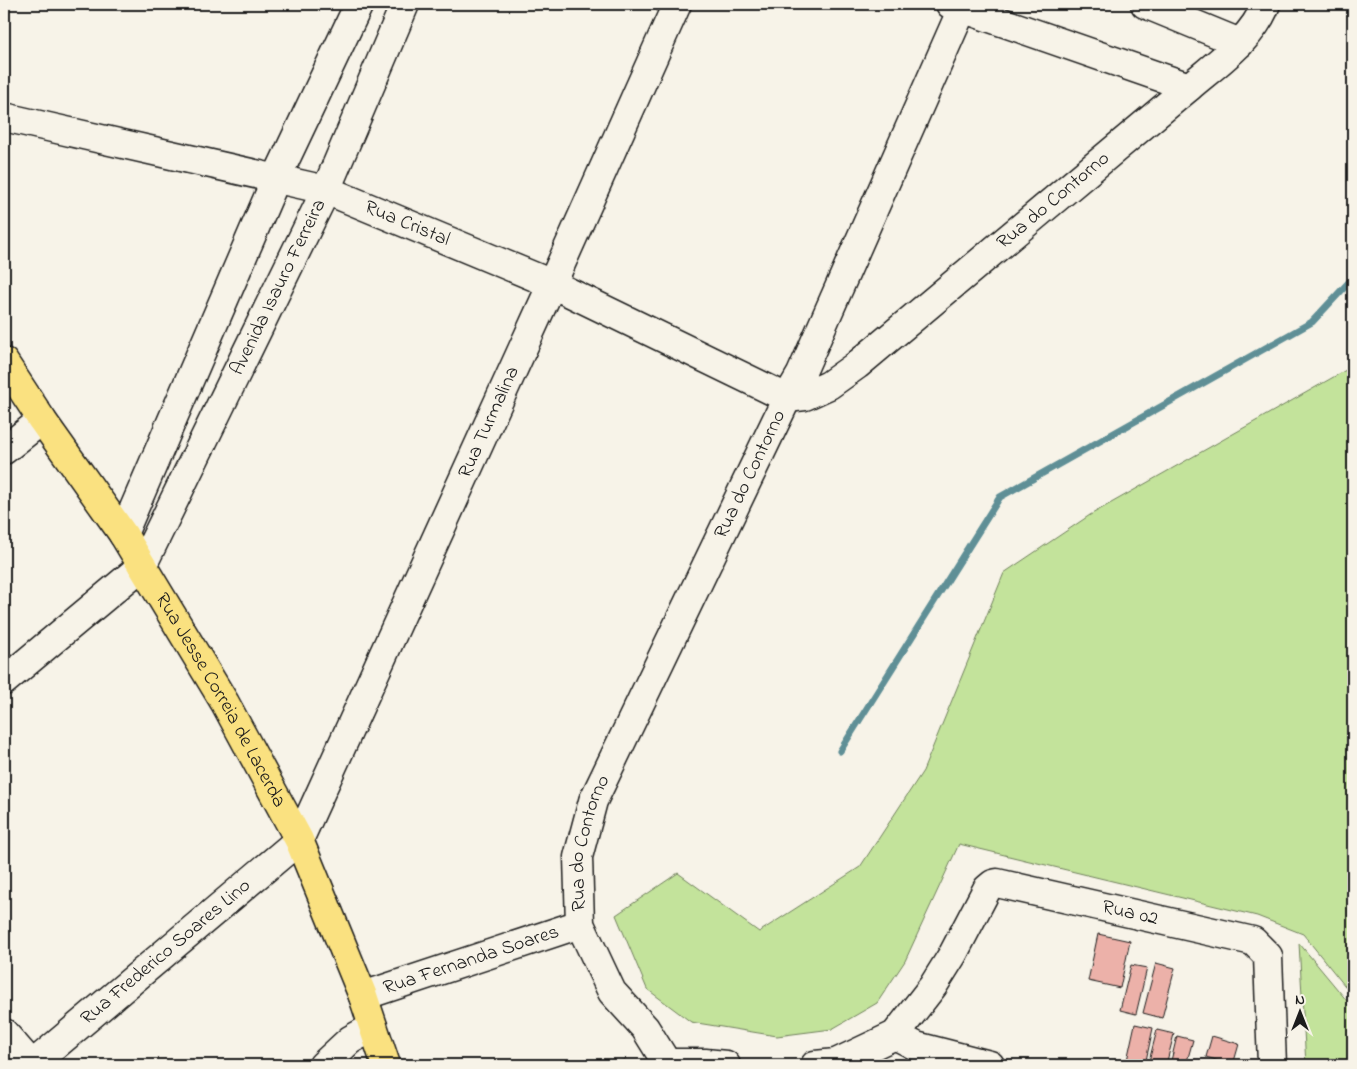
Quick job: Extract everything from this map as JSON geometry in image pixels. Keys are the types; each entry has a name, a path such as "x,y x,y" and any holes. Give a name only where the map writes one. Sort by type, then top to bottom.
{"main road":[{"name":"Rua Jesse Correia de Lacerda","path":"4,362 42,420 123,534 225,703 299,840 363,996 386,1065"}],"street":[{"name":"Avenida Isauro Ferreira","path":"123,534 276,179 360,4"},
{"name":"Avenida Isauro Ferreira","path":"142,566 326,190 405,4"},
{"name":"Rua Turmalina","path":"299,840 677,4"},
{"path":"1145,4 1240,43"},
{"name":"Rua do Contorno","path":"726,1065 705,1063 668,1064 645,1028 612,992 580,924 578,857 594,801 786,398 805,396 829,385 857,365 1240,43 1261,17 1266,4"},
{"path":"786,398 805,364 956,6 1189,87"},
{"name":"Rua Cristal","path":"4,118 326,190 552,284 786,398"},
{"path":"4,450 42,420"},
{"path":"4,681 142,566"},
{"name":"Rua Frederico Soares Lino","path":"32,1065 299,840"},
{"name":"Rua 02","path":"895,1035 934,986 987,889 992,884 997,883 1253,942 1268,956 1272,1065"},
{"name":"Rua Fernanda Soares","path":"363,996 580,924"},
{"path":"323,1065 350,1040 373,1027"},
{"path":"4,1033 32,1065"},
{"path":"815,1065 836,1063 895,1035 916,1046 990,1065"}],"green space":[{"path":"1353,366 1353,996 1303,934 1257,916 959,844 905,961 877,1003 832,1029 777,1036 691,1022 647,989 616,915 678,873 759,932 860,867 923,771 1004,573 1090,515"},
{"path":"1299,943 1353,1008 1353,1065 1306,1065"}],"building":[{"path":"1098,934 1130,941 1120,988 1088,981"},
{"path":"1156,963 1175,968 1162,1018 1143,1013"},
{"path":"1131,965 1147,968 1136,1014 1120,1010"},
{"path":"1135,1024 1153,1028 1145,1065 1126,1065"},
{"path":"1157,1030 1174,1034 1166,1065 1148,1065"},
{"path":"1177,1036 1193,1040 1186,1065 1170,1065"},
{"path":"1212,1036 1239,1044 1233,1065 1206,1057"},
{"path":"625,1060 627,1065 606,1065"}],"waterway":[{"path":"840,751 1000,497 1312,322 1353,278"}]}
